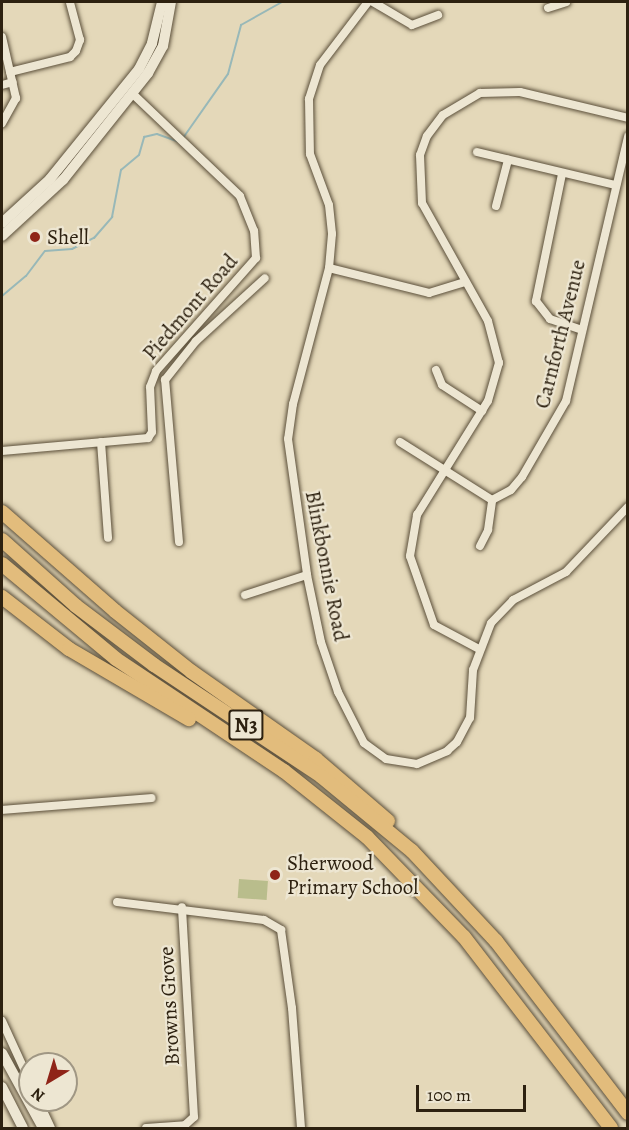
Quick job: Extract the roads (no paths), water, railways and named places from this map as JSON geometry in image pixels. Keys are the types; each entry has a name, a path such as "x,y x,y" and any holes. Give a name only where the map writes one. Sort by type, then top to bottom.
{"highway":[{"path":"2,512 71,574 192,672 370,802 412,851"},
{"name":"N3","path":"2,540 76,606 154,665 321,776 412,851 496,941 627,1113"},
{"name":"N3","path":"2,564 116,658 325,802 414,883 464,937 611,1128"},
{"path":"2,597 109,674 248,747"},
{"path":"554,1054 599,1128"}],"main road":[{"path":"2,223 50,179 139,69 152,44 162,2"},
{"path":"2,236 63,180 132,93 163,46 171,2"},
{"path":"2,1053 43,1128"},
{"path":"2,1088 23,1128"}],"street":[{"path":"10,72 70,57 76,51 80,40 70,2"},
{"name":"Blinkbonnie Road","path":"368,2 320,65 309,99 310,154 332,222 329,267 293,404 288,439 307,575 321,642 339,692 364,743 386,759 417,765 433,760 457,742 470,718 478,650 502,609 566,572 627,507"},
{"path":"373,2 412,25 438,15"},
{"path":"548,8 566,2"},
{"path":"2,37 13,82 15,103 2,123"},
{"path":"2,85 13,82"},
{"path":"478,650 434,625 412,568 413,526 482,411 497,375 497,345 488,321 428,218 419,188 420,155 427,136 443,115 471,97 507,90 627,118"},
{"name":"Piedmont Road","path":"2,451 148,437 152,432 150,387 156,371 256,258 258,249 244,202 194,150 132,93"},
{"name":"Carnforth Avenue","path":"492,500 517,484 556,423 566,401 627,136"},
{"path":"477,152 616,185"},
{"path":"496,206 508,160"},
{"path":"562,174 536,301 550,319 582,330"},
{"path":"329,267 429,293 465,282"},
{"path":"178,542 165,380 196,341 265,278"},
{"path":"436,370 442,385 482,411"},
{"path":"101,442 108,538"},
{"path":"400,442 492,500 488,530 480,546"},
{"path":"245,595 307,575"},
{"path":"2,810 152,798"},
{"path":"117,902 182,907 264,920 281,930 292,1008 301,1128"},
{"name":"Browns Grove","path":"146,1128 185,1125 194,1117 182,907"},
{"path":"2,1021 18,1056"},
{"path":"44,1112 51,1128"}],"waterway":[{"path":"183,138 228,74 241,25 282,2"},
{"path":"2,296 26,276 45,251 72,249 94,238 112,217 121,170 139,155 144,137 157,134 179,142"}],"place":[{"name":"Shell","path":"35,237"},
{"name":"Sherwood Primary School","path":"275,875"}]}
